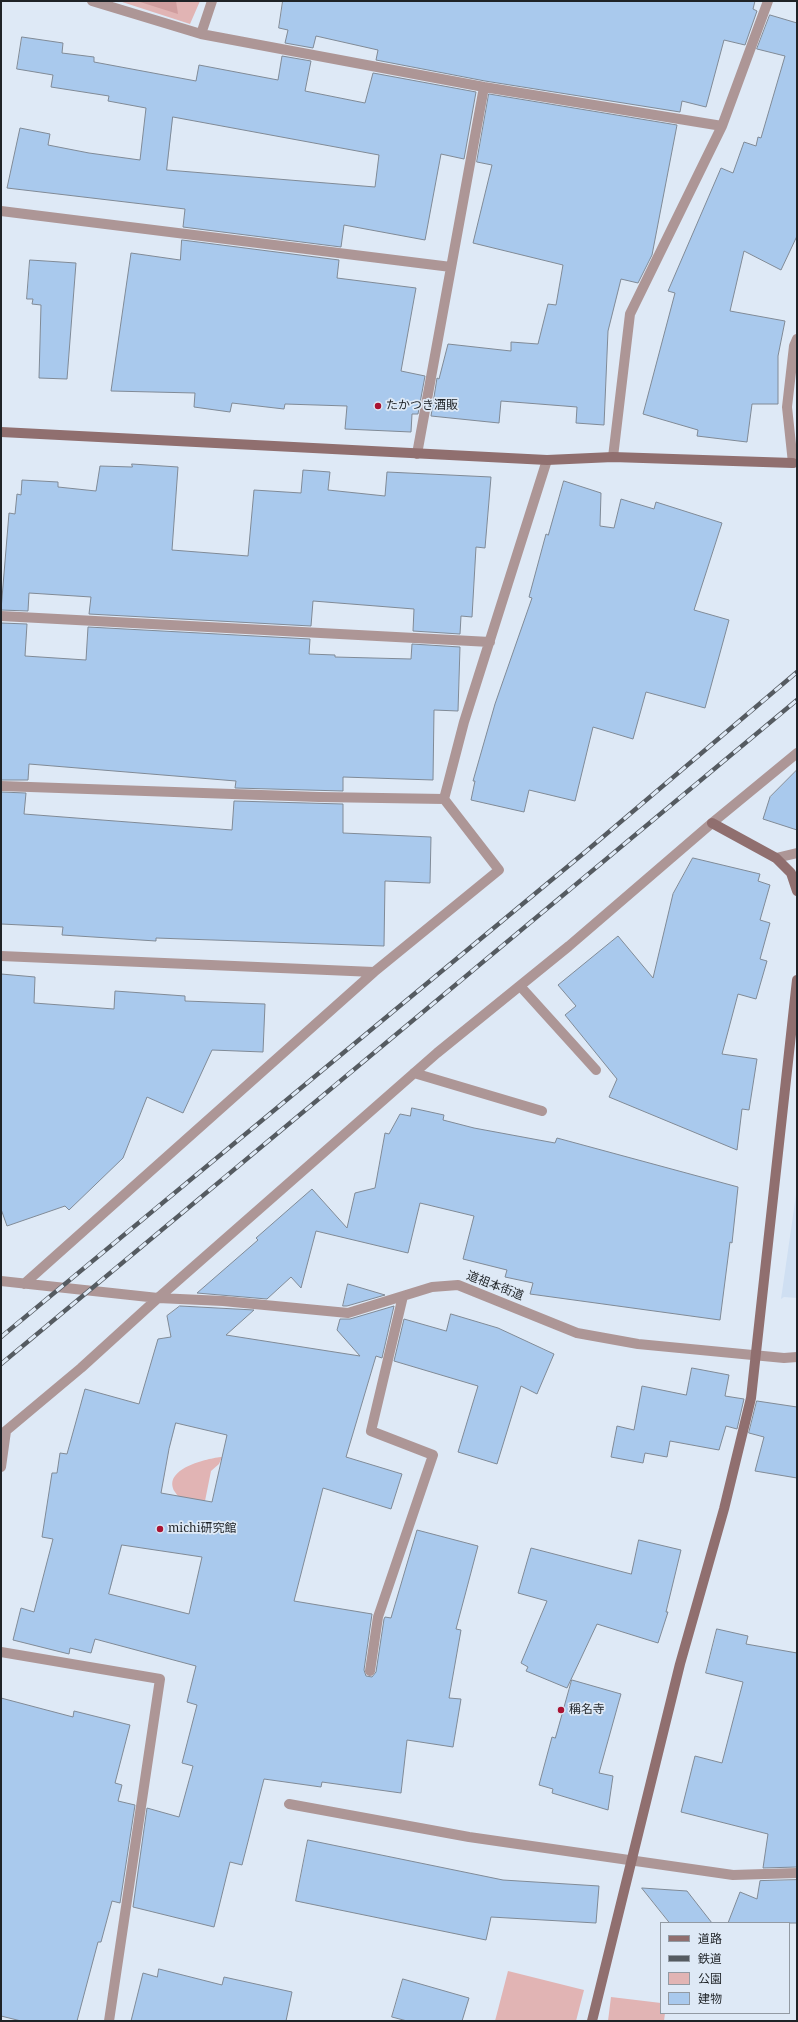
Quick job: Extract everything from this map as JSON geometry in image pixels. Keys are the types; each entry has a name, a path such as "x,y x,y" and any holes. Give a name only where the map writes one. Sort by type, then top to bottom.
{"street":[{"path":"92,1 201,34 484,87 722,126"},
{"path":"201,34 212,1"},
{"path":"613,457 630,314 722,126 768,1"},
{"path":"417,454 484,87"},
{"path":"1,211 451,267"},
{"path":"1,432 547,460 613,457 795,463 787,407 794,346 797,339"},
{"path":"444,800 464,722 547,460"},
{"path":"1,616 490,642"},
{"path":"1,1467 4,1433 81,1368 414,1072 569,946 712,823 797,753"},
{"path":"1,786 444,800"},
{"path":"24,1284 374,972 499,870 444,800"},
{"path":"712,823 776,858 791,873 797,890"},
{"path":"776,858 797,853"},
{"path":"1,956 374,972"},
{"path":"592,2021 680,1664 724,1509 750,1406 797,980"},
{"path":"520,986 596,1070"},
{"path":"414,1072 542,1111"},
{"name":"道祖本街道","path":"1,1281 158,1298 230,1302 348,1313 432,1287 458,1285 577,1333 638,1344 756,1355 797,1357"},
{"path":"370,1671 378,1617 433,1455 371,1432 403,1296"},
{"path":"1,1652 160,1678 110,2021"},
{"path":"289,1804 469,1837 733,1875 797,1873"}],"shaded area":[{"path":"137,1 176,1 178,14"},
{"path":"797,1188 797,1298 784,1297 781,1299"}],"green space":[{"path":"119,1 200,1 190,24"},
{"path":"222,1457 219,1464 211,1471 203,1511 177,1495 172,1484 174,1477 180,1471 197,1462"},
{"path":"508,1971 584,1990 576,2021 495,2021"},
{"path":"611,1997 660,2003 660,2014 665,2014 664,2021 608,2021"}],"building":[{"path":"283,1 755,1 753,9 757,11 745,45 724,40 706,107 682,101 680,112 485,81 376,60 378,50 316,36 313,48 285,43 288,30 279,28"},
{"path":"770,15 797,23 797,236 781,270 744,251 730,311 785,321 778,356 778,404 752,404 747,442 697,436 698,430 643,414 675,293 668,291 721,168 733,173 744,142 756,146 758,137 761,138 785,56 757,49"},
{"path":"22,37 63,43 62,53 94,57 94,62 196,81 199,65 278,80 282,56 311,61 305,91 365,103 373,73 476,92 464,159 441,154 425,240 344,225 341,247 183,227 185,209 7,188 20,128 50,134 48,145 89,153 140,160 146,108 108,101 109,96 51,87 53,75 17,69","holes":["173,117 379,155 375,187 167,170"]},
{"path":"489,94 677,125 652,255 638,283 621,279 608,331 604,425 576,423 577,407 501,401 499,423 431,416 437,378 439,379 448,344 511,351 511,342 538,344 548,304 556,305 563,265 473,243 492,165 477,162"},
{"path":"182,240 339,260 337,278 416,288 401,371 425,376 418,414 412,414 411,432 345,429 347,406 285,404 284,409 232,403 230,412 194,407 195,393 111,391 131,253 180,260"},
{"path":"30,260 76,263 67,379 39,378 41,305 32,304 33,299 27,299"},
{"path":"132,464 178,467 172,550 248,556 254,490 301,493 303,470 330,472 328,490 385,496 387,472 491,477 485,548 476,547 472,617 461,616 460,634 413,631 414,609 313,601 311,626 89,614 91,597 29,593 28,611 1,610 9,513 15,514 17,494 21,495 22,480 58,482 58,487 96,491 100,466 132,467"},
{"path":"564,481 601,493 600,526 614,528 621,499 654,509 656,502 722,523 694,610 729,620 705,708 646,692 633,739 593,727 575,801 529,790 524,812 471,800 475,781 473,781 495,704 532,598 529,597 546,534 548,535"},
{"path":"1,623 27,624 25,656 86,660 88,627 310,639 309,654 335,655 335,657 411,659 412,644 460,647 458,711 434,710 433,780 343,777 343,791 235,788 236,781 29,764 28,780 1,780"},
{"path":"797,770 797,830 763,819 770,797"},
{"path":"1,792 26,793 24,814 232,830 234,801 343,804 343,833 431,837 430,883 385,881 384,946 156,938 156,941 62,935 63,927 1,924"},
{"path":"693,858 760,874 758,881 770,885 760,920 770,923 760,959 767,961 756,999 738,994 722,1054 757,1059 749,1110 742,1109 737,1150 609,1097 617,1079 565,1015 576,1006 558,985 618,936 653,978 673,894"},
{"path":"1,974 35,977 34,1003 114,1009 115,991 185,996 185,1001 265,1004 263,1052 212,1050 183,1113 147,1097 123,1158 69,1210 65,1206 7,1226 1,1209"},
{"path":"412,1108 444,1115 443,1120 474,1128 555,1143 557,1138 738,1187 732,1243 730,1242 720,1320 530,1294 533,1283 505,1277 507,1270 463,1259 474,1216 420,1203 408,1253 316,1231 301,1288 291,1277 267,1299 197,1293 258,1240 256,1238 312,1189 347,1228 355,1193 375,1188 385,1133 389,1134 400,1114 410,1116"},
{"path":"348,1284 385,1295 343,1306"},
{"path":"180,1306 254,1310 226,1335 360,1356 337,1330 340,1319 350,1319 394,1306 382,1358 376,1356 346,1457 402,1474 391,1509 323,1488 294,1601 372,1614 364,1670 366,1676 372,1677 376,1672 384,1619 385,1617 391,1618 417,1530 478,1546 456,1629 461,1630 449,1698 461,1699 453,1747 407,1740 401,1793 322,1782 321,1787 264,1779 242,1865 230,1862 214,1927 133,1907 147,1808 179,1817 193,1766 182,1763 197,1705 187,1702 196,1666 95,1639 91,1653 70,1648 69,1654 13,1640 21,1608 34,1612 53,1539 42,1537 52,1473 57,1473 60,1453 67,1454 85,1389 139,1404 158,1339 171,1337 167,1316","holes":["176,1423 227,1435 212,1502 161,1493 169,1449","122,1545 202,1557 189,1614 109,1594"]},
{"path":"451,1314 498,1328 554,1354 537,1394 521,1386 497,1464 458,1452 478,1386 394,1361 404,1319 446,1331"},
{"path":"692,1368 729,1375 725,1396 744,1399 737,1429 726,1426 719,1450 670,1441 667,1457 645,1453 643,1463 611,1457 617,1426 634,1430 642,1386 686,1395"},
{"path":"757,1401 797,1407 797,1478 755,1471 764,1437 749,1433"},
{"path":"639,1540 681,1550 666,1612 668,1612 658,1643 597,1624 567,1688 526,1671 528,1667 521,1663 547,1601 518,1593 531,1548 631,1574"},
{"path":"717,1629 748,1636 746,1644 797,1653 797,1867 763,1868 768,1834 681,1812 695,1756 722,1763 743,1682 706,1673"},
{"path":"572,1680 621,1694 599,1773 613,1776 608,1810 552,1793 553,1789 539,1785 552,1737 555,1738"},
{"path":"1,1698 73,1717 74,1711 130,1725 115,1783 122,1785 118,1801 135,1805 120,1903 112,1901 101,1942 98,1942 77,2021 21,2021 1,2016"},
{"path":"308,1840 503,1880 599,1886 596,1923 491,1917 486,1940 296,1901"},
{"path":"797,1880 797,1923 728,1922 740,1892 757,1899 760,1881"},
{"path":"642,1888 687,1891 711,1922 669,1922"},
{"path":"159,1969 222,1985 224,1977 292,1992 286,2021 131,2021 143,1973 157,1977"},
{"path":"403,1979 469,1998 462,2021 407,2021 392,2017"}],"railway":[{"path":"1,1337 584,853 797,672"},
{"path":"1,1364 797,700"}],"place":[{"name":"たかつき酒販","path":"378,406"},
{"name":"michi研究館","path":"160,1529"},
{"name":"稱名寺","path":"561,1710"}]}
